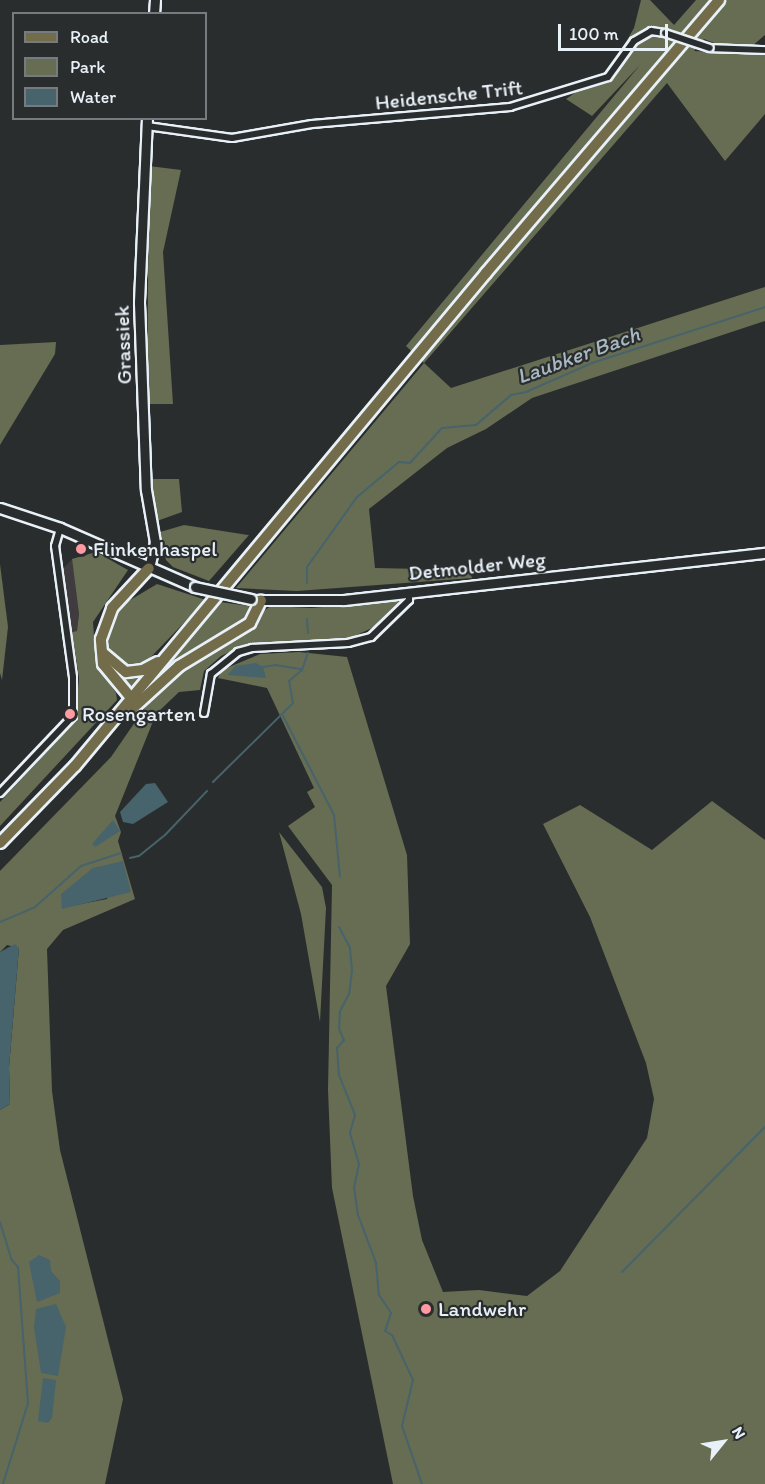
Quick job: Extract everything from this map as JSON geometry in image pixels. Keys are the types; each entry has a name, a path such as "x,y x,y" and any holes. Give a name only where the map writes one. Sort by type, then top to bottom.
{"main road":[{"path":"0,843 75,766 493,264 719,0"},
{"path":"132,699 106,671 101,650 108,615 149,568"},
{"path":"107,728 178,666 250,623 256,600"},
{"path":"101,650 117,669 126,672 143,670 168,655"}],"street":[{"name":"Heidensche Trift","path":"147,122 232,138 312,124 510,107 608,77 634,41 651,32 665,33 710,48 765,50"},
{"name":"Grassiek","path":"147,122 139,303 146,490 155,542 149,568"},
{"name":"Detmolder Weg","path":"0,508 60,528 195,587 256,600 323,602 765,553"},
{"path":"0,793 73,716 73,677 55,546 60,528"},
{"path":"204,713 211,674 238,652 252,648 348,643 371,637 409,600 409,593"}],"shaded area":[{"path":"72,559 79,614 77,631 72,632 62,570"}],"green space":[{"path":"641,0 650,0 674,25 696,0 765,0 765,35 751,47 724,47 704,39 694,51 765,54 765,114 725,161 667,83 424,363 406,346 640,65 592,116 566,99 611,68 634,28"},
{"path":"149,166 181,170 163,252 173,404 147,404"},
{"path":"765,287 765,321 532,398 486,429 447,448 369,509 375,568 469,570 472,578 297,591 236,588 424,363 451,388"},
{"path":"56,342 55,354 0,445 0,345"},
{"path":"150,479 179,479 182,512 157,521"},
{"path":"184,525 249,535 209,581 173,567 166,560 160,532"},
{"path":"96,552 128,570 93,622 96,664 116,693 117,700 0,826 0,802 75,722 79,678 72,632 77,631 79,614 72,559"},
{"path":"0,564 8,627 2,680 0,673"},
{"path":"157,584 206,600 148,660 131,666 120,663 108,647 110,622 122,605"},
{"path":"396,601 400,603 385,622 348,639 248,643 221,656 204,671 200,690 179,692 156,714 115,816 121,832 118,841 135,899 63,930 47,949 52,1091 60,1150 123,1399 105,1484 0,1484 0,1110 10,1104 9,1068 19,948 7,945 0,952 0,871 111,757 155,693 179,670 250,628 262,612 271,606 311,608","holes":["123,861 107,899 76,905"]},
{"path":"220,602 249,606 247,620 160,673"},
{"path":"299,652 347,657 407,855 410,944 386,986 413,1196 422,1240 443,1292 479,1290 527,1296 560,1271 647,1138 654,1099 646,1063 590,917 543,824 580,805 652,850 712,801 765,840 765,1484 393,1484 332,1188 328,1090 332,885 288,826 315,807 307,792 314,788 267,688 218,678 222,670 260,654"},
{"path":"114,670 130,676 144,675 133,688 127,688"},
{"path":"279,832 322,887 326,908 320,1022 301,914"}],"water":[{"path":"256,663 263,667 266,678 228,675 235,666"},
{"path":"155,783 168,802 133,824 123,822 120,812 146,784"},
{"path":"113,820 120,831 95,847 92,844"},
{"path":"123,861 131,892 62,909 61,894 93,868"},
{"path":"15,944 19,948 9,1068 10,1104 0,1110 0,952"},
{"path":"39,1255 50,1260 51,1271 60,1281 60,1293 37,1302 29,1262"},
{"path":"56,1304 66,1327 58,1376 41,1373 34,1327 36,1309"},
{"path":"43,1378 56,1380 52,1418 48,1423 38,1421"}],"waterway":[{"name":"Laubker Bach","path":"307,583 307,567 357,497 399,462 410,463 442,428 476,425 511,395 526,392 592,363 765,307"},
{"name":"Laubker Bach","path":"307,619 308,633"},
{"name":"Laubker Bach","path":"213,782 293,703 289,681 302,670 308,653"},
{"path":"263,667 275,665 301,669"},
{"path":"283,716 334,815 340,877"},
{"name":"Laubker Bach","path":"130,858 139,856 165,835 207,791"},
{"name":"Laubker Bach","path":"0,922 35,907 81,866 121,853"},
{"path":"339,927 350,948 352,971 349,994 340,1011 339,1029 344,1040 337,1048 339,1075 355,1115 350,1133 359,1164 354,1187 358,1215 376,1263 379,1295 391,1313 385,1331 392,1335 413,1380 402,1426 422,1484"},
{"path":"622,1272 765,1127"},
{"name":"Laubker Bach","path":"0,1222 11,1259 18,1267 28,1403 3,1484"}],"place":[{"name":"Flinkenhaspel","path":"81,549"},
{"name":"Rosengarten","path":"70,714"},
{"name":"Landwehr","path":"426,1309"}]}
